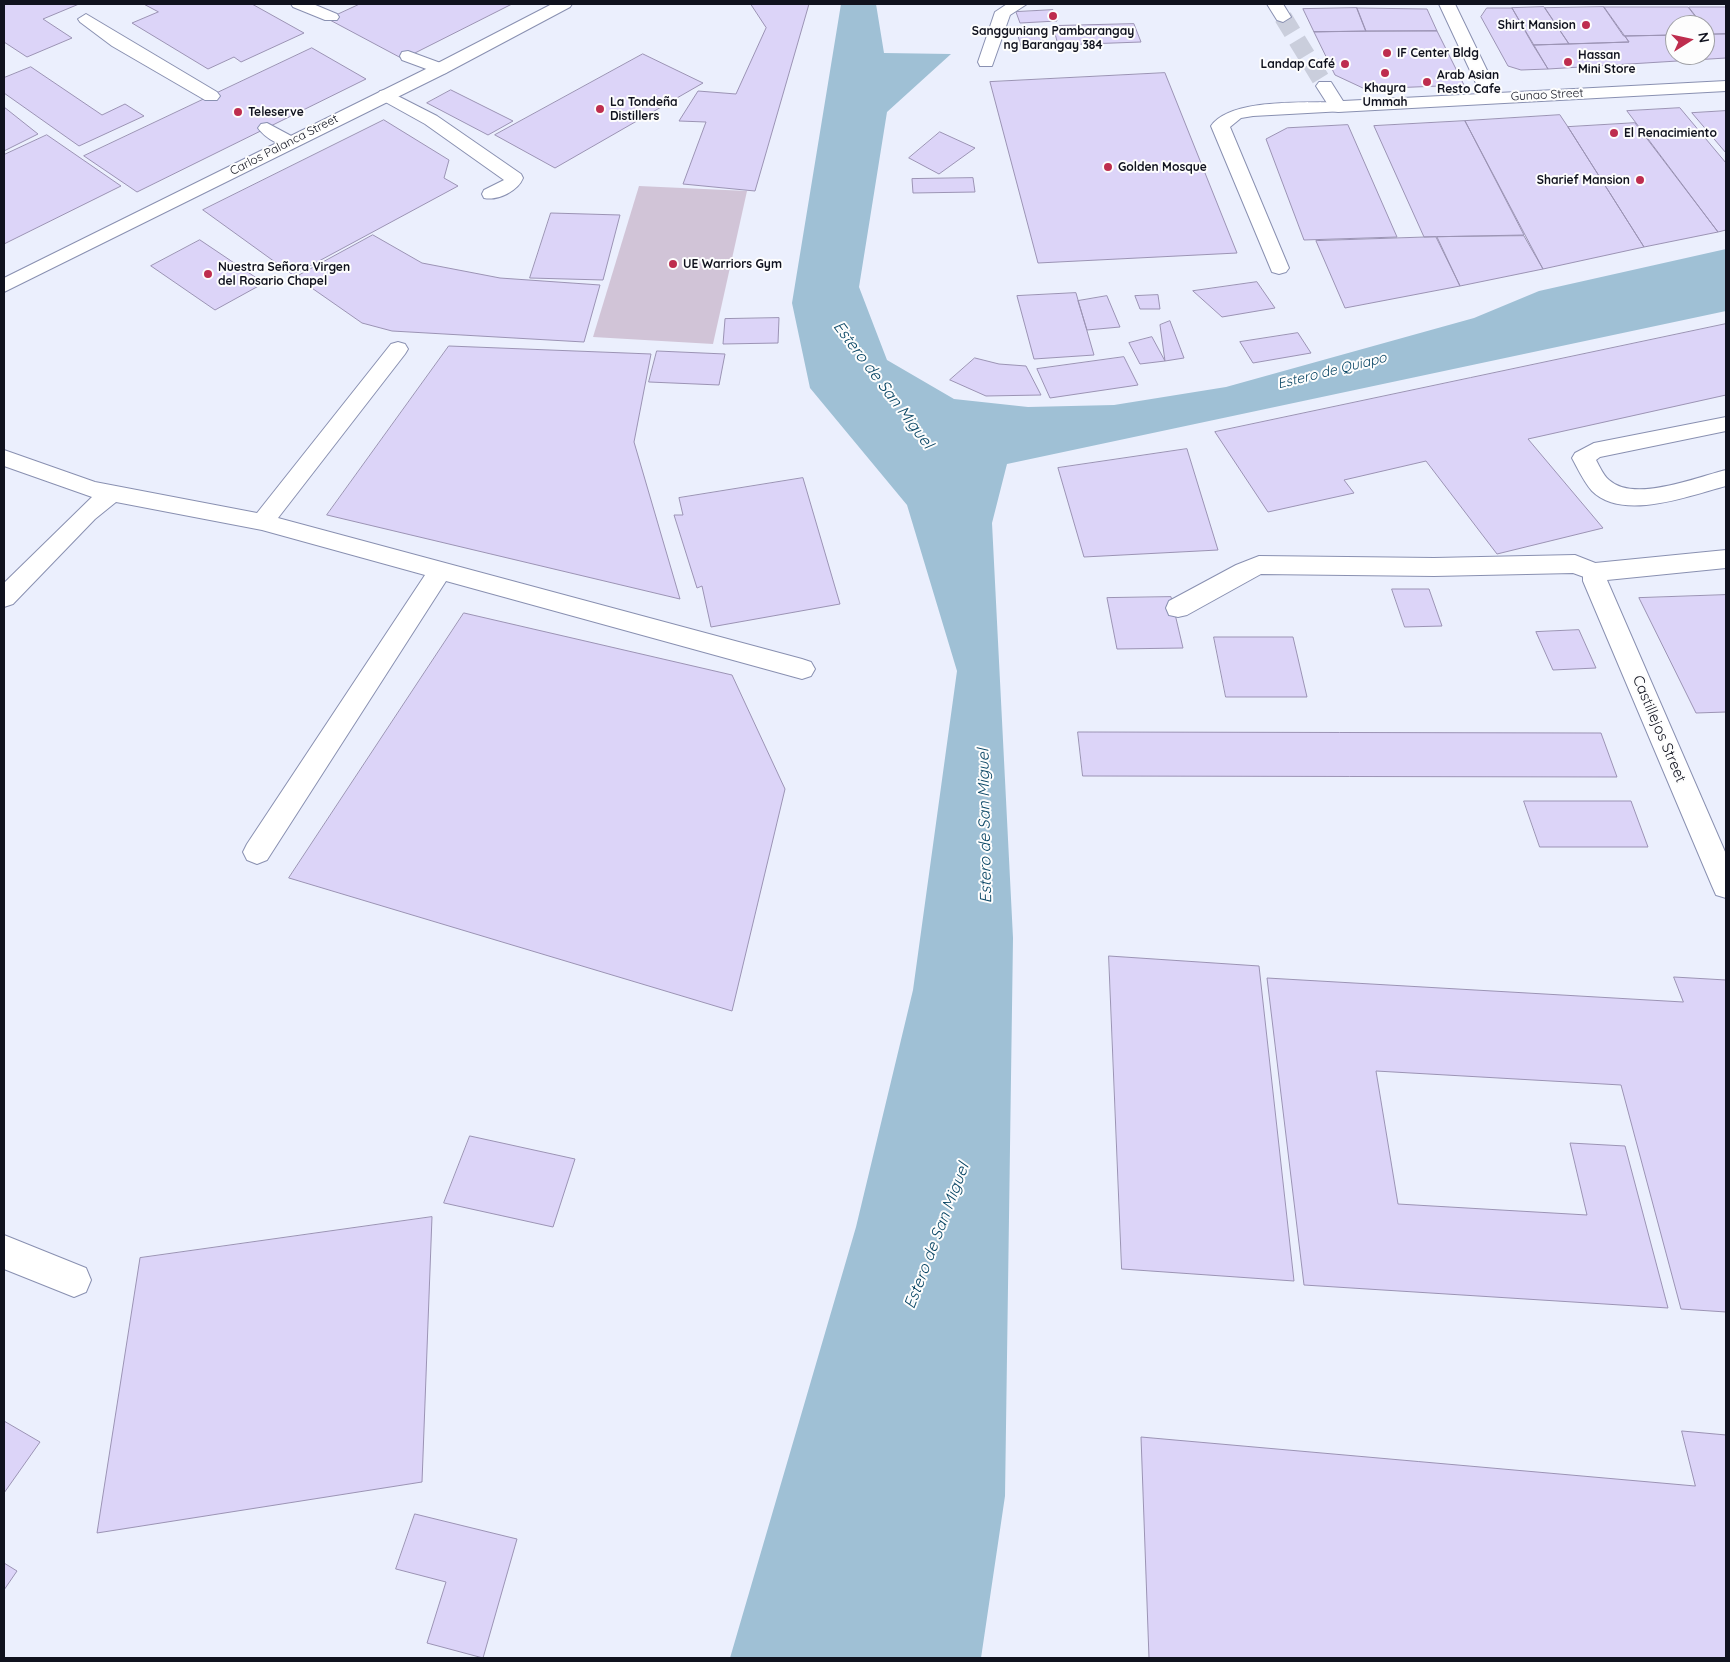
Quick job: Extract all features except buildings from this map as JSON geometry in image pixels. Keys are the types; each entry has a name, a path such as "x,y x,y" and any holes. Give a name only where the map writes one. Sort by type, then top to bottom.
{"street":[{"path":"299,4 331,17"},
{"name":"Carlos Palanca Street","path":"4,286 289,142 440,69 564,4"},
{"path":"986,62 1003,12 1019,4"},
{"path":"1447,4 1492,98"},
{"path":"86,19 118,42 211,96"},
{"path":"408,56 440,69"},
{"path":"1325,86 1338,107"},
{"name":"Gunao Street","path":"1279,268 1220,126 1236,114 1253,111 1726,86"},
{"path":"386,95 431,120 514,178 512,183 492,194"},
{"path":"267,128 289,142"},
{"path":"262,522 398,349"},
{"path":"1726,424 1594,451 1583,458 1602,487 1628,498 1648,497 1726,478"},
{"path":"4,458 92,489 262,522 802,669"},
{"path":"4,598 87,513 112,493"},
{"path":"1178,608 1244,571 1259,565 1434,567 1575,564 1595,572 1726,559"},
{"path":"257,852 441,570"},
{"name":"Castillejos Street","path":"1595,572 1595,581 1726,886"},
{"path":"4,1252 74,1280"}],"shaded area":[{"name":"UE Warriors Gym","path":"639,186 747,191 713,344 593,337"}],"water":[{"path":"841,4 876,4 884,53 951,54 887,112 859,287 887,360 954,399 1028,407 1114,405 1226,387 1474,318 1539,291 1726,249 1726,311 1007,464 992,523 1013,938 1005,1496 981,1658 730,1658 856,1227 913,990 957,671 907,505 810,388 792,303"}],"tunnel":[{"path":"1283,17 1325,86"}],"place":[{"name":"Sangguniang Pambarangay ng Barangay 384","path":"1053,16"},
{"name":"Shirt Mansion","path":"1586,25"},
{"name":"IF Center Bldg","path":"1387,53"},
{"name":"Hassan Mini Store","path":"1568,62"},
{"name":"Landap Café","path":"1345,64"},
{"name":"Khayra Ummah","path":"1385,73"},
{"name":"Arab Asian Resto Cafe","path":"1427,82"},
{"name":"La Tondeña Distillers","path":"600,109"},
{"name":"Teleserve","path":"238,112"},
{"name":"El Renacimiento","path":"1614,133"},
{"name":"Golden Mosque","path":"1108,167"},
{"name":"Sharief Mansion","path":"1640,180"},
{"name":"UE Warriors Gym","path":"673,264"},
{"name":"Nuestra Señora Virgen del Rosario Chapel","path":"208,274"}],"water label":[{"name":"Estero de Quiapo","path":"1332,371"},
{"name":"Estero de San Miguel","path":"883,385"},
{"name":"Estero de San Miguel","path":"985,826"},
{"name":"Estero de San Miguel","path":"937,1236"}]}
